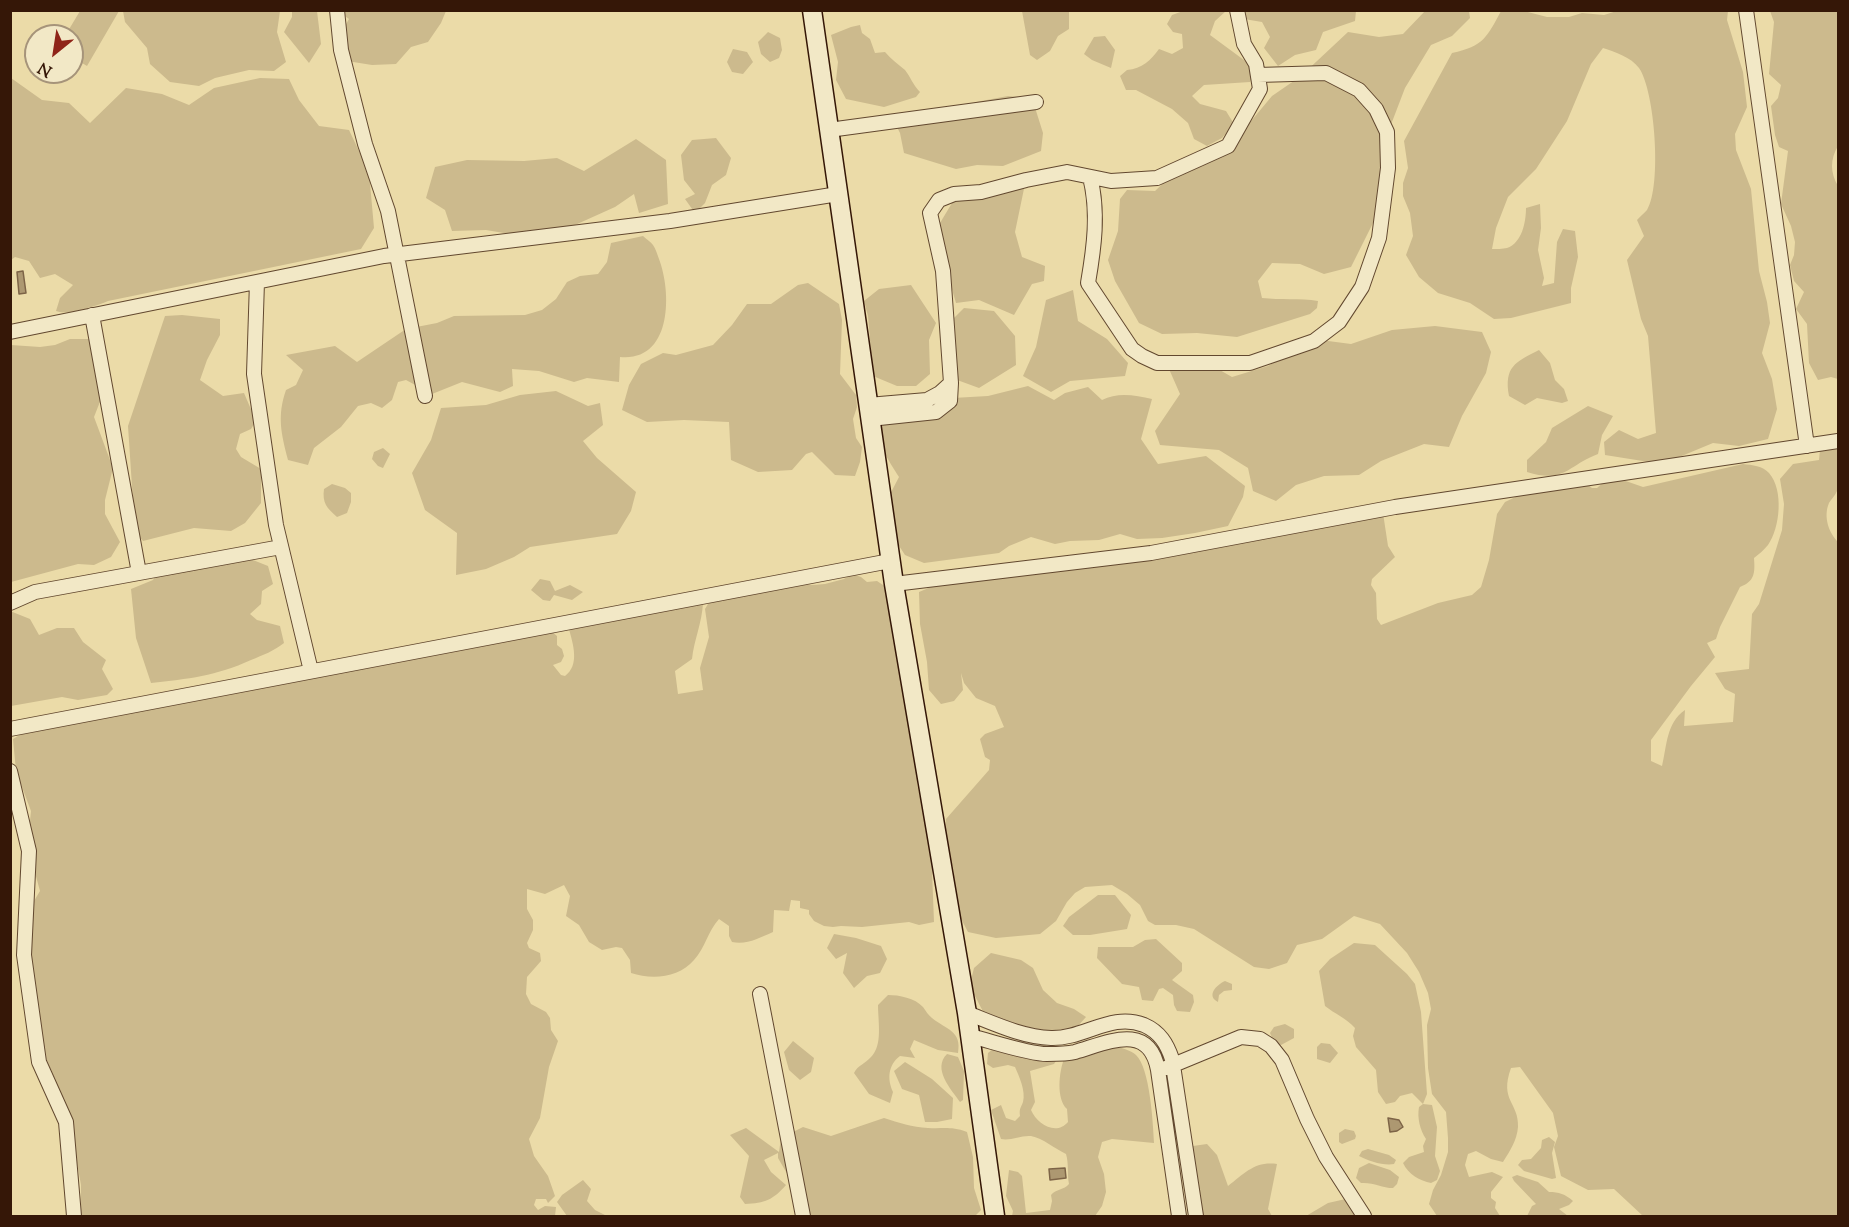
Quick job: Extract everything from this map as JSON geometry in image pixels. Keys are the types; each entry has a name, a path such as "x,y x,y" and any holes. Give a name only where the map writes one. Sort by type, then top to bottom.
{"street":[{"path":"337,10 341,50 365,144 388,211 425,396"},
{"path":"812,10 890,561 967,1013 995,1216"},
{"path":"869,412 927,400 940,393 951,383 944,271 930,213 939,200 1067,172 1112,181 1157,178 1228,146 1260,90 1256,64 1244,44 1237,10"},
{"path":"1746,10 1808,446"},
{"path":"1090,177 1094,194 1094,245 1088,284 1132,349 1157,363 1250,363 1314,341 1339,322 1362,287 1379,238 1388,168 1387,132 1376,110 1359,90 1326,73 1258,75"},
{"path":"829,130 1036,102"},
{"path":"10,333 397,254 670,221 838,194"},
{"path":"257,282 254,374 276,525 311,671"},
{"path":"92,315 139,573"},
{"path":"894,584 1150,553 1395,507 1839,441"},
{"path":"10,603 35,592 281,547"},
{"path":"10,729 890,561"},
{"path":"10,771 29,851 24,955 39,1062 66,1122 75,1216"},
{"path":"760,994 803,1216"},
{"path":"967,1013 1035,1036 1053,1038 1070,1036 1110,1023 1132,1020 1151,1028 1166,1042 1173,1067 1196,1216"},
{"path":"970,1036 1044,1054 1072,1053 1125,1038 1139,1041 1150,1049 1158,1070 1179,1216"},
{"path":"1158,1070 1173,1067 1240,1037 1260,1039 1271,1046 1282,1060 1326,1157 1364,1216"}],"shaded area":[{"path":"1186,10 1226,11 1215,21 1210,35 1248,63 1254,73 1250,82 1204,85 1192,96 1200,104 1226,111 1234,124 1222,138 1207,146 1194,139 1188,123 1172,109 1136,90 1126,90 1120,76 1127,70 1146,63 1159,49 1172,54 1183,48 1182,34 1173,32 1167,24 1172,15"},
{"path":"1620,10 1728,11 1727,20 1743,72 1747,107 1735,134 1736,150 1751,189 1759,271 1770,323 1762,353 1772,379 1777,409 1768,439 1739,446 1713,443 1672,460 1649,462 1605,455 1604,442 1619,430 1638,439 1656,433 1648,336 1641,319 1627,260 1644,236 1637,220 1647,210 1652,198 1655,139 1645,80 1636,64 1622,55 1603,48 1591,64 1567,121 1536,169 1508,197 1496,228 1492,249 1512,245 1520,237 1526,208 1540,204 1541,228 1538,250 1544,278 1542,286 1554,283 1557,242 1563,229 1575,231 1578,257 1571,288 1571,303 1511,318 1494,319 1470,303 1438,293 1419,277 1406,255 1413,236 1410,213 1403,196 1403,183 1408,168 1404,141 1452,53 1471,47 1483,39 1501,11 1524,11 1547,17 1569,17 1582,13 1604,15"},
{"path":"80,11 119,11 87,66 84,64 84,24 72,24"},
{"path":"123,11 280,11 277,32 286,62 274,71 249,70 215,78 199,86 170,82 150,64 147,48 125,22"},
{"path":"292,11 317,11 321,44 309,63 284,32 292,17"},
{"path":"338,11 446,11 428,42 411,47 396,64 372,65 347,61 341,33 349,19"},
{"path":"1022,11 1069,11 1069,29 1058,36 1050,51 1037,60 1030,55"},
{"path":"1242,11 1356,11 1355,21 1323,32 1316,50 1295,55 1278,66 1264,48 1270,37 1262,22 1244,19"},
{"path":"1425,11 1469,11 1470,18 1452,36 1431,45 1405,88 1387,135 1376,217 1351,267 1324,274 1300,264 1272,263 1258,281 1262,298 1318,301 1317,308 1310,314 1237,337 1197,333 1162,334 1139,323 1115,281 1108,260 1118,231 1120,199 1127,190 1155,191 1175,172 1231,145 1272,96 1301,76 1348,32 1379,37 1403,34"},
{"path":"1770,11 1838,11 1838,146 1832,166 1838,186 1838,379 1831,377 1818,380 1809,363 1807,324 1796,309 1804,292 1794,281 1790,265 1795,242 1781,204 1788,151 1779,147 1771,106 1778,98 1781,85 1769,74 1774,22"},
{"path":"860,25 862,33 870,39 875,53 885,52 905,70 920,92 916,97 884,107 846,99 836,80 838,62 831,35"},
{"path":"768,32 780,38 782,50 779,58 770,62 761,54 758,42"},
{"path":"1105,36 1115,50 1111,68 1084,54 1094,37"},
{"path":"733,49 747,52 753,62 743,74 732,72 727,62"},
{"path":"11,78 42,100 69,103 90,123 126,88 162,94 189,105 214,88 260,78 289,79 299,100 319,126 349,130 369,172 374,228 361,249 108,301 75,311 56,311 60,298 73,285 55,274 40,278 29,261 15,257 11,260"},
{"path":"1008,96 1032,98 1043,133 1041,151 1003,166 977,165 956,169 904,153 900,133 893,119 958,110 976,102"},
{"path":"716,138 731,158 726,175 712,185 705,203 695,213 685,199 695,194 684,180 681,155 692,140"},
{"path":"636,139 666,160 668,204 639,213 634,194 615,207 575,225 534,238 486,230 452,231 445,210 426,198 435,167 467,160 524,161 557,158 584,171"},
{"path":"984,184 1025,184 1015,232 1022,257 1045,266 1044,281 1032,284 1014,315 979,300 956,303 948,276 940,223 955,198"},
{"path":"643,236 655,248 663,273 666,289 664,323 659,337 650,349 637,356 620,357 619,382 587,378 574,382 539,371 512,369 513,386 500,392 462,382 432,394 406,380 398,382 392,400 382,408 371,403 358,406 341,427 314,448 308,465 288,460 282,433 283,399 286,390 296,385 303,370 286,355 335,346 357,362 406,329 437,323 454,316 525,315 542,310 556,299 567,282 580,276 598,274 607,262 611,243"},
{"path":"23,271 26,293 19,294 17,272"},
{"path":"808,283 839,304 842,320 840,374 856,395 857,407 853,419 856,438 862,447 855,476 835,475 812,452 806,454 792,470 758,472 731,460 729,422 684,420 647,422 622,410 629,385 641,364 663,353 676,355 713,345 732,325 747,304 771,304 798,285"},
{"path":"911,285 936,323 929,340 930,374 916,386 897,386 873,376 868,316 864,301 879,289"},
{"path":"1073,290 1078,321 1107,339 1128,363 1125,376 1070,381 1051,392 1023,376 1036,347 1046,300"},
{"path":"964,308 994,311 1015,336 1016,365 979,388 949,377 947,325"},
{"path":"182,315 220,319 220,335 200,380 223,396 244,393 256,421 251,429 240,434 236,449 241,457 261,469 261,503 245,523 231,531 194,528 143,541 135,532 128,426 165,316"},
{"path":"1435,326 1482,332 1491,352 1486,373 1462,416 1449,447 1424,444 1381,461 1359,475 1324,476 1296,485 1276,501 1253,491 1248,468 1219,450 1160,445 1155,431 1180,394 1169,369 1204,361 1232,377 1268,366 1313,339 1351,344 1392,330"},
{"path":"70,339 94,339 105,389 94,417 113,468 105,500 105,514 120,542 111,557 94,565 78,564 11,582 11,345 40,347 55,345"},
{"path":"1539,350 1550,363 1555,380 1564,389 1568,401 1562,403 1537,398 1525,405 1509,396 1508,378 1513,367 1523,358"},
{"path":"1028,386 1054,400 1065,393 1088,387 1102,400 1120,395 1152,399 1141,439 1158,464 1206,456 1245,486 1243,497 1228,526 1162,538 1137,539 1120,534 1099,540 1055,544 1031,537 999,553 924,563 905,555 892,535 887,500 899,477 884,450 879,435 880,420 885,412 895,401 935,403 953,398 988,396"},
{"path":"556,391 588,406 600,403 603,425 583,441 597,458 636,492 631,511 617,534 530,547 486,569 456,575 457,533 425,510 412,473 431,440 441,408 486,405 520,395"},
{"path":"1588,406 1613,416 1602,435 1598,454 1558,474 1550,476 1527,472 1527,460 1546,442 1552,428"},
{"path":"1836,446 1838,448 1839,481 1836,493 1827,508 1827,519 1832,534 1838,542 1838,1216 1643,1216 1614,1189 1588,1190 1561,1176 1554,1147 1558,1136 1553,1113 1520,1067 1511,1068 1507,1088 1516,1112 1518,1127 1511,1150 1503,1162 1476,1151 1468,1154 1465,1165 1469,1177 1492,1172 1503,1177 1491,1192 1491,1198 1496,1202 1495,1208 1500,1216 1437,1216 1429,1204 1448,1152 1448,1138 1446,1112 1432,1094 1428,1068 1427,1025 1431,1009 1428,993 1407,953 1380,924 1354,916 1322,939 1297,945 1287,963 1269,969 1254,967 1194,929 1176,925 1155,925 1148,921 1140,905 1112,885 1085,887 1075,893 1056,921 1040,934 996,938 968,932 958,913 953,867 947,852 945,837 946,819 989,770 990,760 985,757 980,739 985,734 1004,727 995,706 976,698 964,683 961,673 963,690 954,701 941,704 929,690 927,662 920,624 919,592 931,587 1383,513 1388,546 1395,557 1372,579 1371,585 1376,593 1377,619 1381,625 1438,603 1472,595 1481,587 1489,560 1497,514 1505,502 1526,492 1588,485 1597,488 1605,481 1620,479 1643,487 1743,464 1761,467 1769,473 1777,489 1779,509 1775,529 1768,545 1754,558 1753,576 1749,582 1740,587 1716,639 1707,643 1715,657 1651,740 1651,761 1662,766 1671,728 1674,721 1685,710 1684,726 1733,722 1735,694 1725,689 1715,673 1749,669 1752,614 1759,604 1782,530 1784,504 1780,479 1793,464 1819,460 1820,449"},
{"path":"383,448 390,454 383,468 372,459 374,452"},
{"path":"332,484 345,488 351,493 347,513 337,517 328,508 324,498 324,489"},
{"path":"253,560 268,566 273,584 262,591 261,604 250,614 257,620 280,626 284,643 268,653 226,670 151,683 136,638 131,589 153,580 165,563"},
{"path":"853,574 867,582 877,581 886,587 899,668 904,679 917,784 931,845 934,922 919,925 909,922 862,927 824,926 814,921 809,910 800,908 800,901 791,900 789,911 774,910 773,932 748,942 732,942 729,936 729,926 719,919 698,955 688,966 673,974 656,977 631,973 630,960 622,948 602,950 589,942 579,925 566,916 570,896 564,885 545,894 527,889 527,909 533,920 533,930 527,943 529,948 540,953 541,961 527,977 526,994 531,1004 546,1012 550,1018 551,1030 558,1041 549,1067 540,1118 529,1139 534,1156 548,1176 555,1196 548,1203 546,1199 536,1199 534,1205 538,1210 545,1206 556,1207 555,1216 81,1216 81,1185 71,1129 72,1119 45,1056 32,964 31,906 40,891 34,869 29,831 31,811 16,771 13,739 30,729 551,631 557,636 557,645 562,649 564,656 561,662 553,665 561,675 565,676 573,666 574,660 569,629 703,603 692,659 675,671 678,694 703,690 700,668 709,637 705,609 708,604 722,594 783,582 825,584"},
{"path":"540,579 550,581 555,591 570,585 583,592 572,600 554,595 550,601 543,600 531,590"},
{"path":"10,611 30,619 39,635 57,628 74,628 83,642 106,660 102,669 113,689 107,695 78,700 62,697 11,706"},
{"path":"1098,895 1115,895 1131,915 1127,929 1090,935 1073,935 1063,926 1069,917"},
{"path":"834,934 881,946 887,959 880,973 867,976 854,988 843,973 847,953 836,959 827,948"},
{"path":"1156,939 1182,963 1182,971 1172,980 1193,995 1194,1002 1190,1012 1177,1011 1173,995 1163,988 1159,989 1153,1001 1142,1000 1139,987 1122,984 1097,958 1098,947 1133,947 1145,940"},
{"path":"1354,943 1375,945 1415,984 1421,1012 1427,1094 1423,1104 1412,1093 1400,1096 1395,1102 1386,1104 1378,1092 1376,1070 1356,1047 1353,1036 1355,1028 1325,1006 1319,971 1330,959"},
{"path":"991,953 1021,960 1033,968 1043,990 1057,1003 1074,1009 1086,1017 1077,1027 1048,1031 989,1020 969,988 974,968"},
{"path":"1225,981 1232,984 1232,990 1224,991 1219,995 1218,1002 1214,1000 1214,991"},
{"path":"888,995 916,1001 931,1017 955,1035 959,1046 958,1053 938,1050 914,1040 910,1049 915,1058 900,1056 891,1068 889,1077 893,1092 890,1103 869,1094 854,1073 875,1052 879,1033 878,1005"},
{"path":"1285,1024 1294,1029 1294,1038 1281,1045 1275,1044 1270,1033 1274,1027"},
{"path":"793,1041 814,1058 811,1072 800,1080 789,1070 784,1052"},
{"path":"1321,1043 1330,1044 1338,1053 1330,1063 1317,1059 1317,1047"},
{"path":"1114,1045 1134,1053 1145,1071 1150,1096 1154,1143 1112,1139 1102,1142 1098,1157 1104,1174 1106,1192 1102,1206 1095,1216 1012,1216 1013,1211 1006,1196 1009,1170 1018,1172 1022,1176 1026,1213 1050,1210 1051,1195 1069,1184 1067,1158 1066,1154 1035,1137 1001,1139 991,1110 1001,1105 1006,1118 1015,1121 1020,1116 1024,1093 1015,1067 1008,1065 993,1068 987,1064 988,1053 994,1048 1058,1058 1054,1064 1030,1071 1035,1102 1031,1110 1042,1124 1058,1128 1068,1122 1067,1109 1060,1092 1064,1059"},
{"path":"947,1054 958,1057 964,1071 963,1100 960,1102 944,1079 942,1072 941,1066"},
{"path":"905,1062 932,1079 953,1098 952,1119 925,1122 919,1095 902,1089 894,1071"},
{"path":"1423,1104 1432,1105 1437,1127 1435,1156 1440,1171 1437,1180 1431,1183 1415,1176 1403,1163 1409,1157 1424,1152 1423,1146 1426,1139 1418,1115 1419,1107"},
{"path":"884,1118 916,1127 951,1128 967,1132 973,1157 974,1188 981,1210 975,1216 804,1216 796,1189 778,1158 778,1153 764,1160 771,1172 786,1185 773,1197 763,1202 745,1204 740,1197 749,1156 730,1135 746,1128 779,1152 781,1138 803,1127 831,1136"},
{"path":"1388,1118 1399,1120 1403,1127 1390,1132"},
{"path":"1345,1129 1354,1131 1356,1136 1355,1139 1342,1144 1339,1142 1339,1133"},
{"path":"1549,1137 1555,1142 1552,1153 1556,1178 1552,1179 1524,1171 1518,1165 1522,1160 1531,1159 1541,1148 1542,1140"},
{"path":"1207,1144 1217,1155 1228,1186 1256,1166 1277,1164 1268,1209 1272,1216 1199,1216 1187,1152 1193,1146"},
{"path":"1368,1149 1389,1155 1396,1160 1394,1164 1386,1164 1359,1156 1362,1151"},
{"path":"1369,1163 1390,1170 1399,1177 1397,1184 1393,1188 1361,1183 1356,1178 1359,1168"},
{"path":"1065,1168 1066,1178 1050,1180 1049,1169"},
{"path":"1517,1175 1538,1182 1549,1192 1562,1194 1573,1201 1559,1209 1568,1216 1527,1216 1532,1206 1536,1204 1514,1181 1512,1177"},
{"path":"583,1180 591,1189 587,1201 595,1210 607,1216 567,1216 557,1202 562,1195"},
{"path":"1350,1198 1364,1216 1306,1216 1328,1203"}]}
